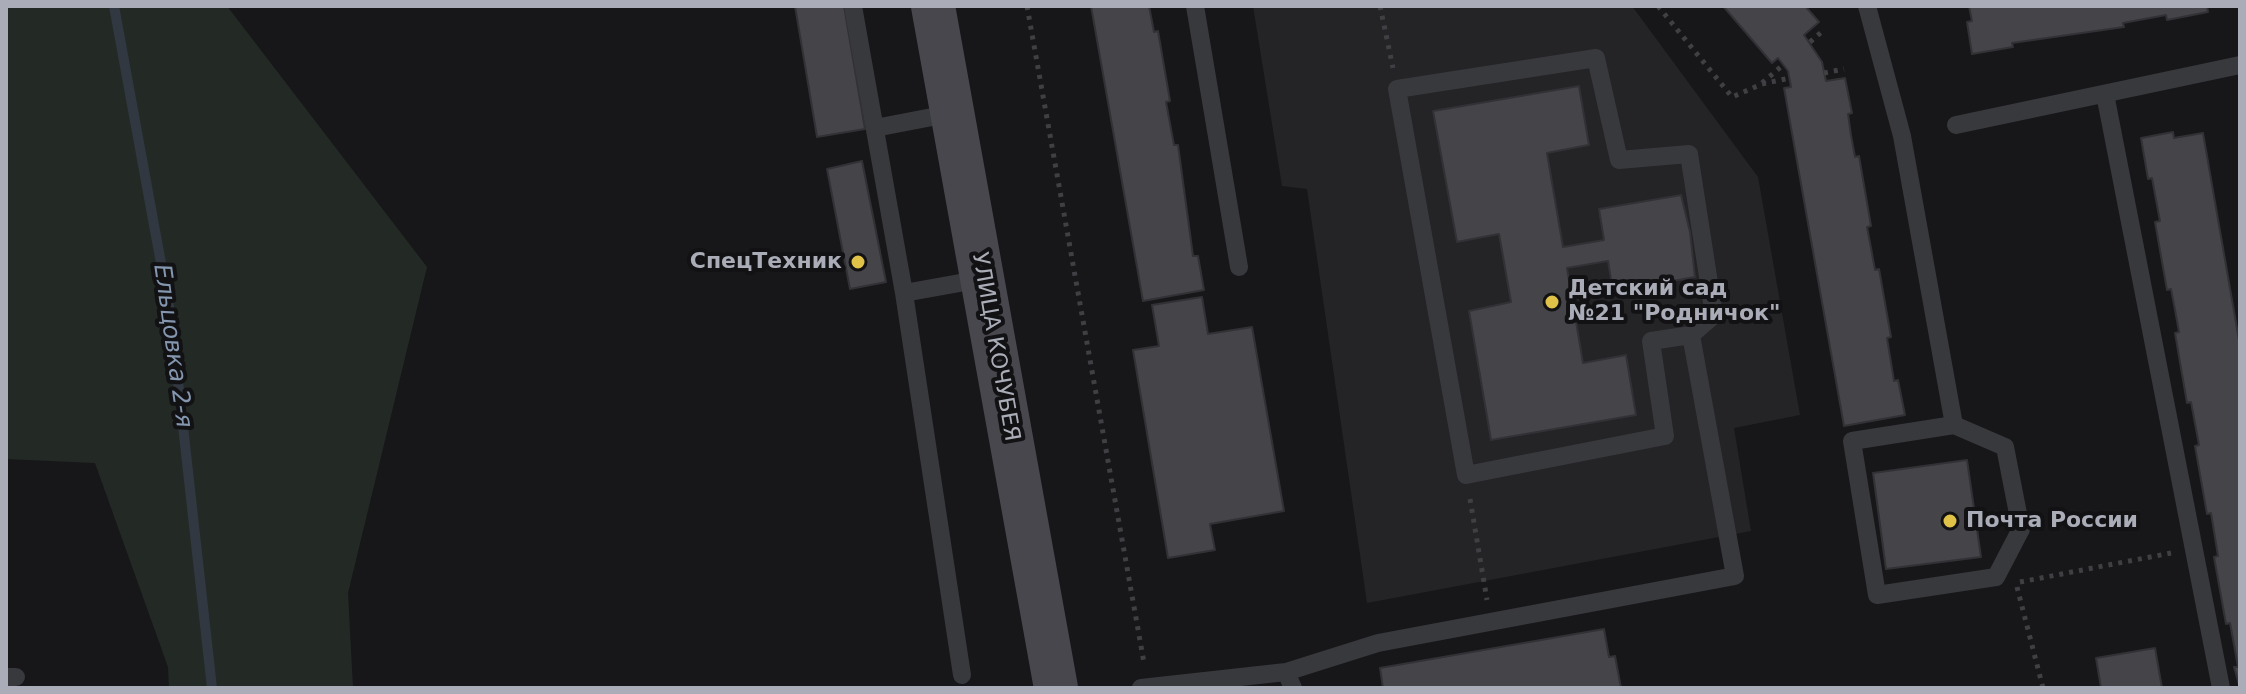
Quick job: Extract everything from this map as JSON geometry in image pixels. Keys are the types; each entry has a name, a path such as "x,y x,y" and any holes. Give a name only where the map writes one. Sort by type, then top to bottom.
{"street":[{"name":"УЛИЦА КОЧУБЕЯ","path":"933,6 1056,688"}],"lane":[{"path":"853,6 904,293 962,675"},
{"path":"1195,6 1239,267"},
{"path":"1867,6 1902,136 1954,425"},
{"path":"1596,58 1619,160 1689,154 1714,315 1691,335 1651,341 1665,436 1466,475 1397,89 1596,58"},
{"path":"1956,125 2240,65"},
{"path":"2105,94 2221,688"},
{"path":"875,128 953,113"},
{"path":"904,293 982,279"},
{"path":"1144,687 1289,680 1378,643 1735,576 1691,335"},
{"path":"1954,425 2005,447 2021,529 1996,577 1877,595 1852,441 1954,425"}],"path":[{"path":"1027,6 1144,687"},
{"path":"1380,6 1397,89"},
{"path":"1658,6 1732,97 1762,84 1790,78"},
{"path":"1810,42 1825,29"},
{"path":"1762,84 1783,65"},
{"path":"1824,73 1844,69"},
{"path":"1466,475 1489,622"},
{"path":"2055,575 2194,549"},
{"path":"2015,583 2043,688"}],"shaded area":[{"path":"6,6 227,6 427,267 348,593 353,688 169,688 168,667 95,463 6,459"},
{"name":"Детский сад №21 \"Родничок\"","path":"1253,6 1632,6 1758,177 1800,415 1734,428 1751,531 1367,603 1307,189 1282,186"}],"building":[{"path":"795,6 844,6 865,129 817,137"},
{"path":"1091,6 1149,6 1154,32 1158,31 1170,101 1166,102 1174,145 1178,145 1193,256 1198,256 1204,290 1143,301"},
{"path":"1723,6 1805,6 1819,22 1804,35 1822,62 1826,81 1845,78 1852,113 1848,114 1851,135 1855,157 1859,156 1871,226 1867,227 1875,270 1879,269 1891,337 1887,338 1894,381 1898,380 1905,415 1844,426 1784,88 1791,87 1788,71 1778,58 1772,63"},
{"path":"1969,6 2207,6 2208,12 2167,20 2166,15 2123,23 2124,27 2012,43 2013,47 1972,54 1967,22 1972,21"},
{"path":"1579,86 1589,145 1547,153 1563,247 1604,240 1599,209 1681,195 1690,232 1695,277 1613,292 1608,261 1567,268 1583,363 1626,355 1636,415 1491,440 1469,311 1511,302 1499,234 1457,242 1433,111"},
{"path":"2173,132 2174,138 2203,133 2240,346 2240,688 2234,667 2238,667 2230,623 2226,624 2214,557 2218,556 2195,446 2199,445 2191,402 2187,403 2175,333 2179,332 2175,310 2171,289 2167,290 2155,222 2160,221 2141,138"},
{"path":"862,161 886,282 850,289 827,169"},
{"path":"1202,297 1208,334 1252,327 1284,511 1210,524 1215,550 1168,558 1133,350 1159,346 1152,305"},
{"path":"1967,460 1981,557 1886,569 1873,473"},
{"path":"1604,629 1609,657 1615,656 1621,688 1383,688 1380,668"},
{"path":"2155,648 2162,688 2101,688 2096,658"}],"waterway":[{"name":"Ельцовка 2-я","path":"114,6 171,318 212,688"}],"place":[{"name":"СпецТехник","path":"858,262"},
{"name":"Детский сад №21 \"Родничок\"","path":"1552,302"},
{"name":"Почта России","path":"1950,521"}]}
